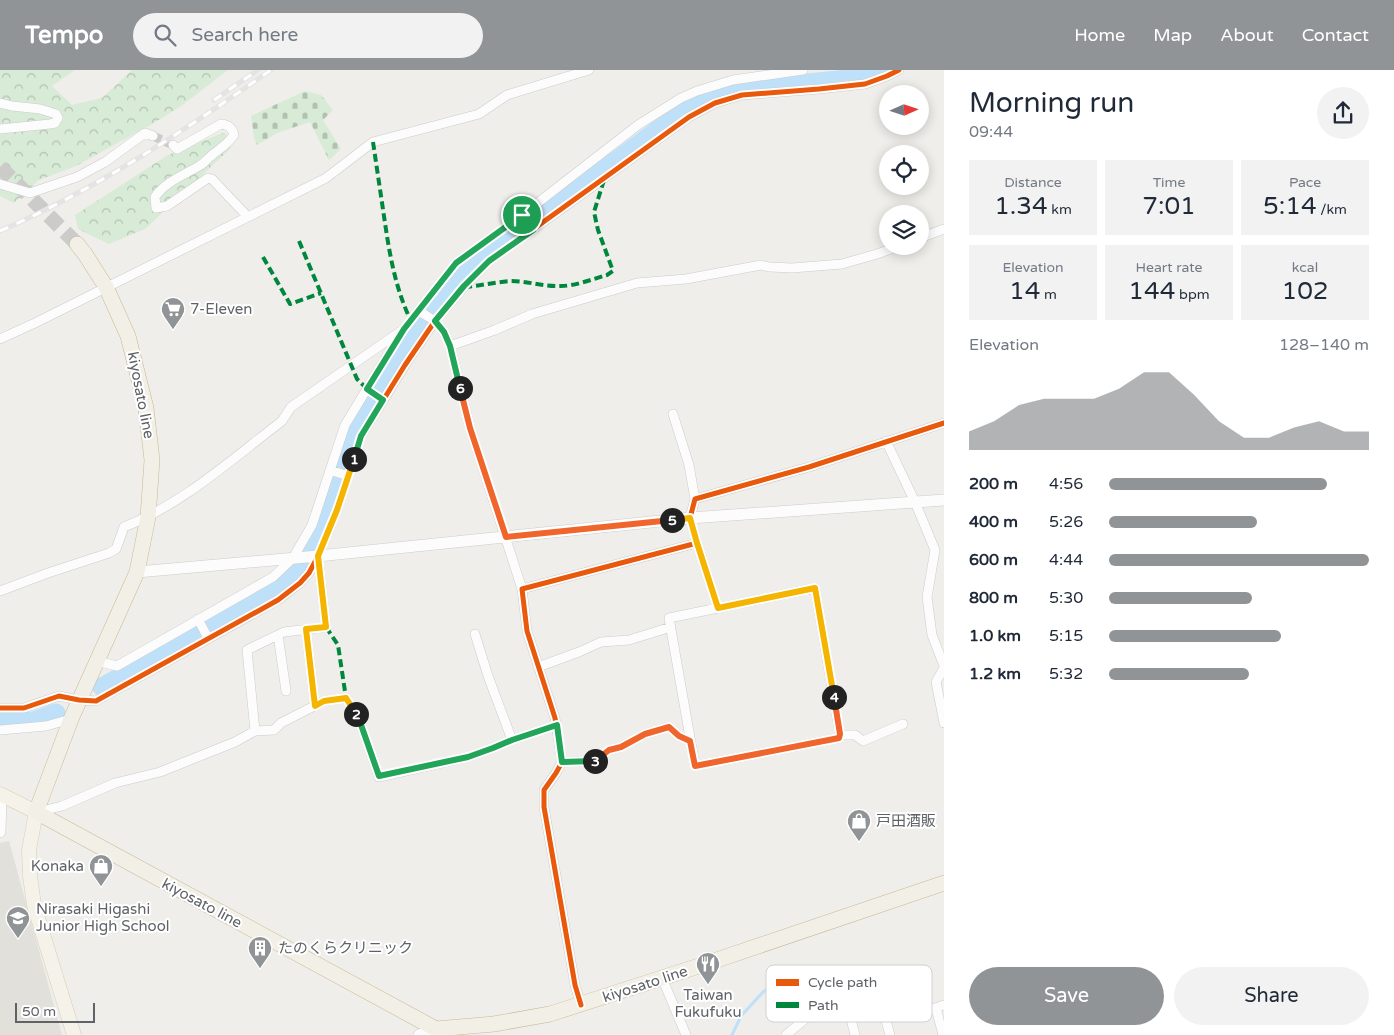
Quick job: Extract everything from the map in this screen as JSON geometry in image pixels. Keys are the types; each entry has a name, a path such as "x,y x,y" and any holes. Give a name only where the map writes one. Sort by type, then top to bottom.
{"highway":[{"name":"kiyosato line","path":"77,244 106,287 128,336 146,408 152,460 148,517 137,572 71,719 36,812 440,1031 550,1014 581,1005 944,883"}],"main road":[{"path":"1,795 36,812 29,850 34,905 74,1035"}],"street":[{"path":"0,339 326,178 373,142 479,114 506,95 589,70"},
{"path":"0,592 116,549 124,527 148,517 188,493 282,421 291,407 404,329 421,312 456,263 523,217 638,125 680,98 697,91 733,80 803,70"},
{"path":"0,708 24,708 59,696 79,700 96,700 207,636 278,600 304,578 309,573 318,556 337,510 361,436 433,320 489,261 689,117 715,103 742,96 865,84 899,70"},
{"path":"0,103 40,109 56,114 58,118 55,123 50,124 0,129"},
{"path":"174,145 177,149 220,124 228,125 233,130 234,135 231,140 210,156 202,165 168,184 158,192 155,197 156,208 167,206 208,178 212,179 248,217"},
{"path":"0,184 30,193 76,178 105,162 145,133 153,136"},
{"path":"523,217 532,229"},
{"path":"929,235 944,229"},
{"path":"450,346 532,314 637,283 686,279 761,264 769,267 792,268 842,264 879,253"},
{"path":"421,312 433,320 444,332 450,346 470,428 522,589 527,631 557,725 562,762 544,790 544,807 575,985 581,1005"},
{"path":"96,661 117,666 199,622 273,577 293,558 312,525 332,471 345,425 404,329"},
{"path":"367,389 383,400"},
{"path":"672,414 689,465 695,499 690,518 718,608"},
{"path":"695,499 808,467 944,423"},
{"path":"886,441 935,550 927,597 932,634 944,667 936,682 944,723"},
{"path":"332,471 347,476"},
{"path":"137,572 318,556 690,518 944,500"},
{"path":"522,589 697,543"},
{"path":"255,731 247,650 284,632 326,627 318,556"},
{"path":"815,588 840,734 839,738 695,766 669,618 718,608 815,588"},
{"path":"199,622 207,636"},
{"path":"538,668 601,642 629,640 671,627"},
{"path":"306,629 315,706"},
{"path":"475,634 488,676 512,740"},
{"path":"278,635 286,692"},
{"path":"36,812 62,806 115,783 160,772 235,742 255,731 274,730 281,723 324,701 346,698 359,719 379,776 468,757 557,725"},
{"path":"0,730 46,726 71,719"},
{"path":"840,734 855,735 863,741 903,724"},
{"path":"562,762 596,760 609,750 621,747 645,734 669,727 679,736 690,741"},
{"path":"0,833 1,795"},
{"path":"662,978 686,1035"},
{"path":"940,1006 943,1035"},
{"path":"786,1035 802,1022"},
{"path":"852,1022 855,1035"},
{"path":"886,1022 890,1035"},
{"path":"419,1035 440,1031"}],"shaded area":[{"name":"Nirasaki Higashi Junior High School","path":"9,841 62,1035 0,1035 0,843"}],"green space":[{"path":"0,70 75,70 52,86 72,105 102,98 132,70 228,70 181,106 154,123 76,166 39,180 14,203 0,196"},
{"path":"305,91 321,95 333,110 323,120 341,149 329,160 310,122 277,133 257,145 254,138 251,116"},
{"path":"225,132 231,148 145,229 109,244 78,229 75,215 168,155"}],"waterway":[{"path":"102,687 263,598 293,577 317,536 350,442 367,411 434,307 462,272 686,109 713,95 838,80 881,73 884,70"},
{"path":"0,722 34,721 56,713"},
{"path":"732,1035 741,1016 766,990"}],"tunnel":[{"path":"153,136 173,145"},
{"path":"0,167 77,244"}],"railway":[{"path":"214,100 258,70"},
{"path":"0,231 71,197 140,157 206,115 271,70"}],"marked path":[{"path":"373,142 391,261 401,297 411,321"},
{"path":"464,287 511,281 548,286 566,286 607,275 613,271 598,230 594,212 604,180"},
{"path":"299,241 357,379 367,389"},
{"path":"263,257 290,304 321,293"},
{"path":"326,627 338,645 346,698"}],"cycle path":[{"path":"0,708 24,708 59,696 96,701 278,600 300,583 309,573 318,556 337,510 361,436 435,321 489,261 689,117 715,103 742,95 865,84 899,70"},
{"path":"581,1005 575,985 544,807 544,790 562,762 555,718 527,631 522,589 697,543 690,518 695,499 809,467 944,423"}],"place":[{"name":"7-Eleven","path":"173,330"},
{"name":"戸田酒販","path":"859,842"},
{"name":"Konaka","path":"101,887"},
{"name":"Nirasaki Higashi Junior High School","path":"18,939"},
{"name":"たのくらクリニック","path":"260,969"},
{"name":"Taiwan Fukufuku","path":"708,985"}],"route":[{"path":"522,215 533,230 489,261 464,286 435,321 444,332 450,346 470,428 506,537 690,518 718,608 815,588 840,734 839,738 695,766 690,741 679,736 669,727 645,734 621,747 609,750 596,760 562,762 557,725 468,757 379,776 359,719 346,698 324,701 315,706 306,629 326,627 318,556 337,510 361,436 383,400 367,389 404,329 456,263 522,215"}]}
